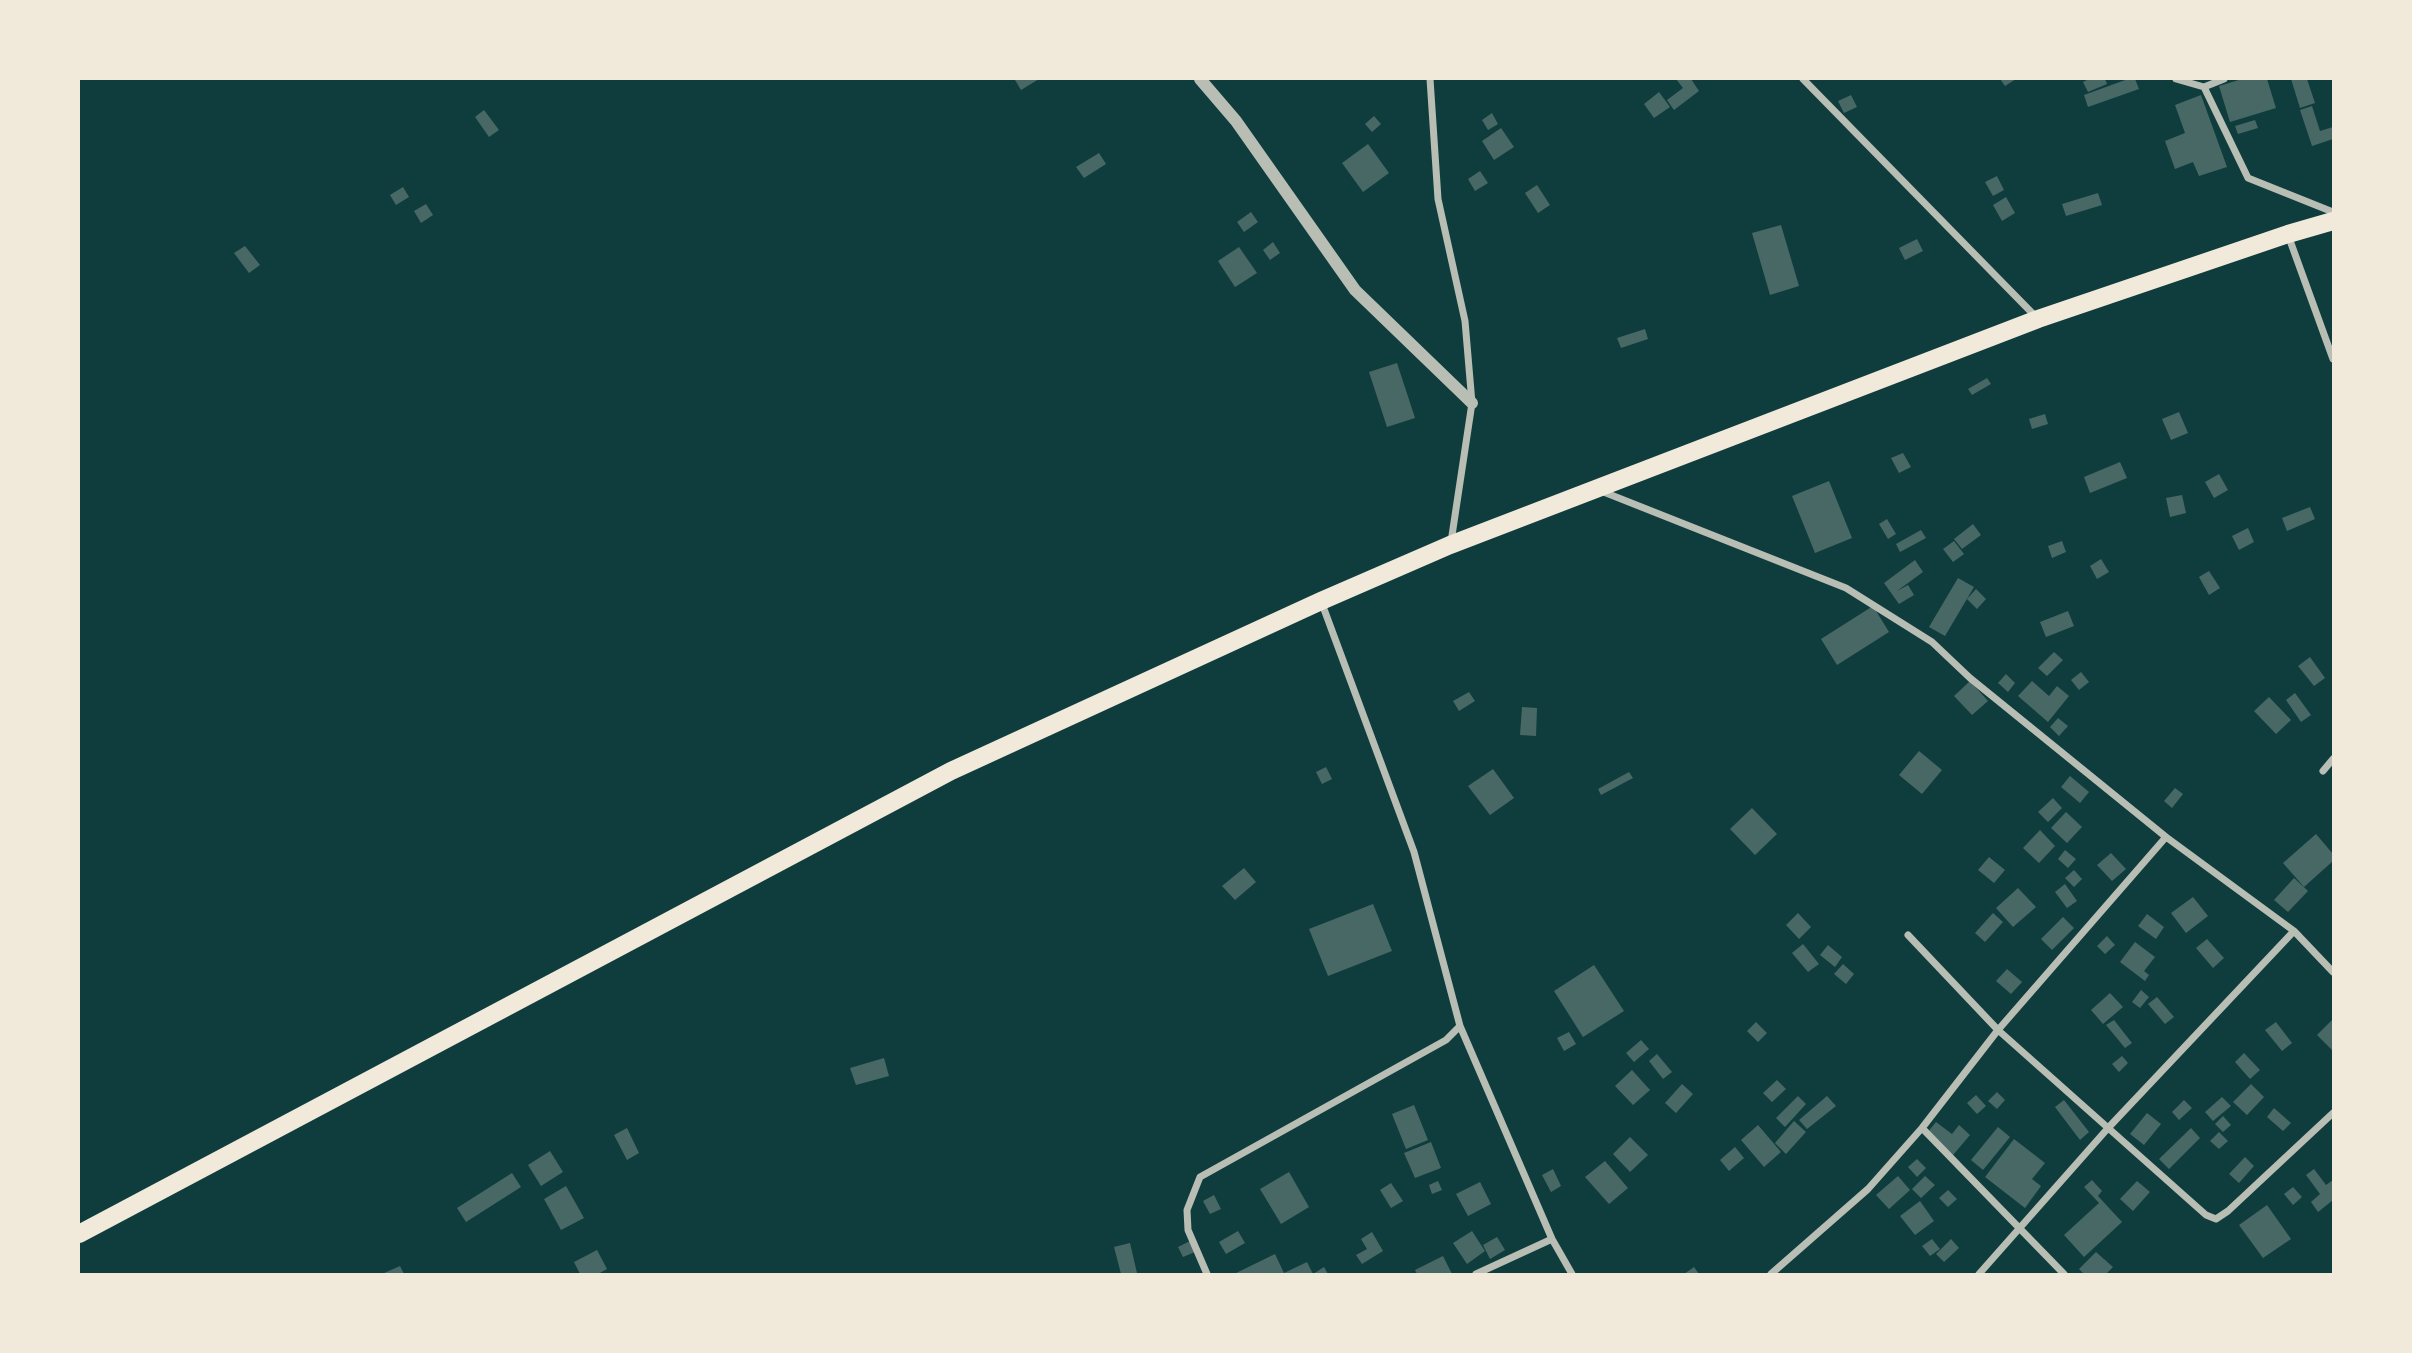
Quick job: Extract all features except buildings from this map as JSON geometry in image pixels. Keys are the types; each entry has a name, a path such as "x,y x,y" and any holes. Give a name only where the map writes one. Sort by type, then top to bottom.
{"main road":[{"path":"79,1234 951,771 1321,601 1450,545 2038,319 2333,220"}],"street":[{"path":"1200,79 1236,121 1355,290 1472,403"},
{"path":"1430,79 1438,199 1465,321 1472,403 1450,545"},
{"path":"1803,79 2038,319"},
{"path":"2176,79 2204,87 2224,79"},
{"path":"2204,87 2248,178 2333,212"},
{"path":"2288,234 2333,359"},
{"path":"1596,489 1846,587 1931,642 1970,678 2165,836 2294,931 2333,972"},
{"path":"1321,601 1414,852 1460,1026 1552,1239 1572,1274"},
{"path":"2323,771 2333,759"},
{"path":"1771,1274 1868,1189 1922,1128 1998,1030 2165,836"},
{"path":"1979,1274 2109,1127 2294,931"},
{"path":"1909,935 1998,1030 2206,1215 2216,1219 2228,1211 2333,1113"},
{"path":"1208,1274 1188,1230 1187,1210 1199,1177 1446,1040 1460,1026"},
{"path":"1922,1128 2064,1274"},
{"path":"1476,1274 1552,1239"}]}
